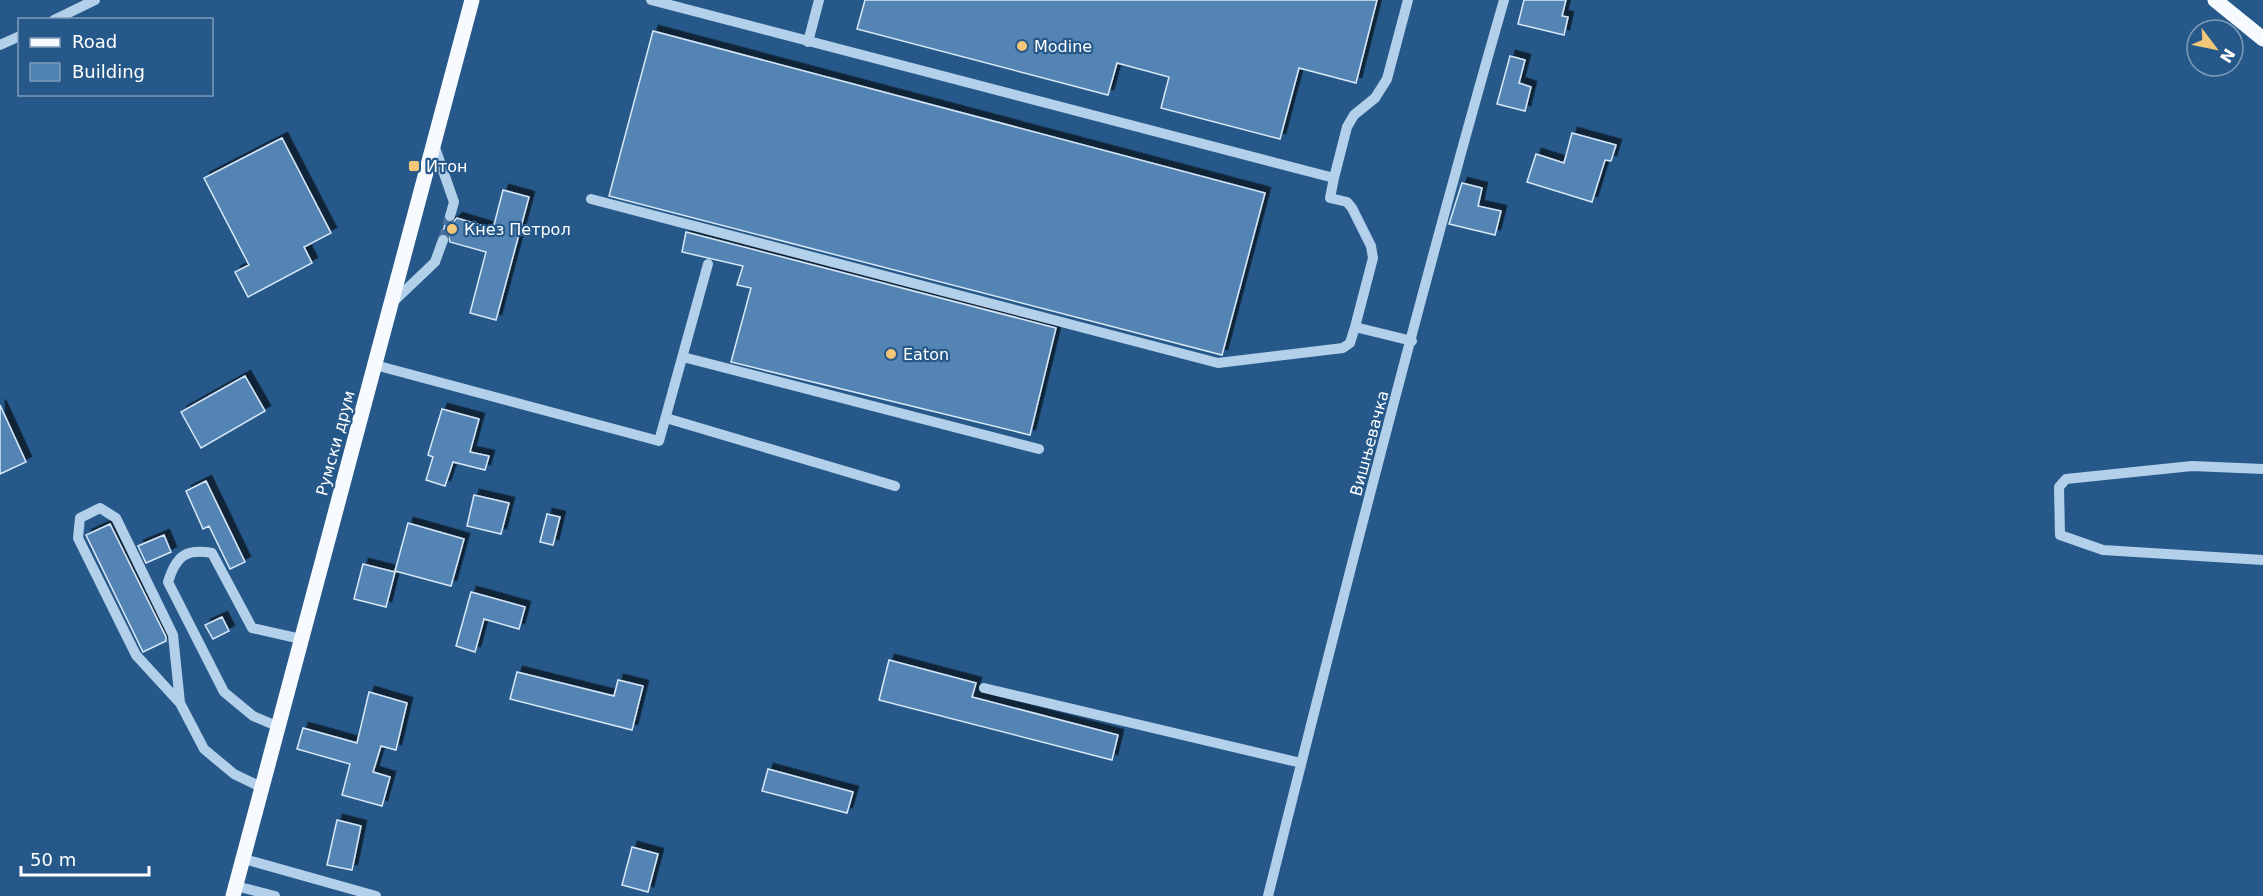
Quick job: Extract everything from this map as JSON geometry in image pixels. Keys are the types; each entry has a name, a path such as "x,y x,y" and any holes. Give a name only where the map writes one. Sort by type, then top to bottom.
{"main road":[{"name":"Румски друм","path":"235,891 472,0"},
{"path":"2215,0 2263,39"}],"street":[{"path":"58,18 95,0"},
{"path":"651,0 1334,178"},
{"path":"808,42 819,0"},
{"path":"591,199 1218,363 1343,348 1350,343 1373,258 1371,246 1352,208 1347,202 1330,198 1347,127 1354,115 1375,98 1387,79 1408,0"},
{"name":"Вишњевачка","path":"1268,896 1341,603 1412,340 1438,232 1504,0"},
{"path":"0,45 18,37"},
{"path":"433,142 454,202 450,216"},
{"path":"392,303 435,262 442,240"},
{"path":"375,366 659,441 708,264"},
{"path":"1355,327 1412,340"},
{"path":"683,357 1040,448"},
{"path":"666,418 895,486"},
{"path":"2263,469 2192,466 2066,479 2059,487 2060,536 2072,542 2103,550 2263,560"},
{"path":"180,703 173,635 116,518 100,508 80,518 78,538 136,655 180,703 204,749 234,774 263,788"},
{"path":"279,727 253,716 224,692 168,582 172,567 183,556 195,550 212,554 252,628 301,639"},
{"path":"984,688 1301,763"},
{"path":"244,859 376,896"},
{"path":"235,891 275,896"}],"building":[{"path":"865,0 1377,0 1356,83 1299,68 1280,139 1161,108 1169,77 1117,63 1108,95 857,29"},
{"path":"1524,0 1566,0 1562,16 1568,17 1564,35 1518,24"},
{"path":"653,31 1265,193 1222,355 609,196"},
{"path":"1510,56 1525,60 1519,83 1531,87 1525,111 1497,104"},
{"path":"1572,133 1616,145 1611,161 1605,160 1592,202 1527,182 1536,154 1564,163"},
{"path":"282,138 331,233 304,247 312,263 248,297 235,272 249,265 204,178"},
{"path":"1462,183 1482,188 1478,206 1501,211 1495,235 1449,224"},
{"path":"503,190 529,197 496,320 470,313 486,252 450,242 448,235 442,233 446,222 452,223 457,218 493,229"},
{"name":"Eaton","path":"686,232 1056,328 1030,435 731,362 751,288 737,285 743,266 682,252"},
{"path":"245,376 265,411 201,448 181,412"},
{"path":"0,405 26,462 0,474"},
{"path":"442,409 479,419 470,452 489,456 485,470 453,462 445,486 426,480 433,457 428,455"},
{"path":"206,481 245,562 230,569 209,526 203,529 186,491"},
{"path":"474,495 509,503 501,534 467,526"},
{"path":"547,514 560,517 553,545 540,542"},
{"path":"408,523 464,539 451,586 395,571"},
{"path":"110,524 166,637 166,641 143,652 86,535"},
{"path":"164,535 171,552 146,563 138,546"},
{"path":"363,564 395,572 386,607 354,599"},
{"path":"471,592 525,607 519,629 484,619 475,652 456,646"},
{"path":"222,617 229,631 213,639 205,625"},
{"path":"889,660 976,683 972,697 1118,735 1112,760 879,700"},
{"path":"517,672 614,696 618,680 643,686 632,730 510,699"},
{"path":"369,692 407,703 396,750 381,746 373,772 390,777 382,806 342,795 350,764 297,749 303,728 357,743"},
{"path":"768,769 853,792 847,813 762,791"},
{"path":"337,820 361,826 352,870 327,865"},
{"path":"632,847 658,854 648,892 622,885"}],"tunnel":[{"path":"443,240 450,216"}],"place":[{"name":"Modine","path":"1022,46"},
{"name":"Итон","path":"414,166"},
{"name":"Кнез Петрол","path":"452,229"},
{"name":"Eaton","path":"891,354"}]}
